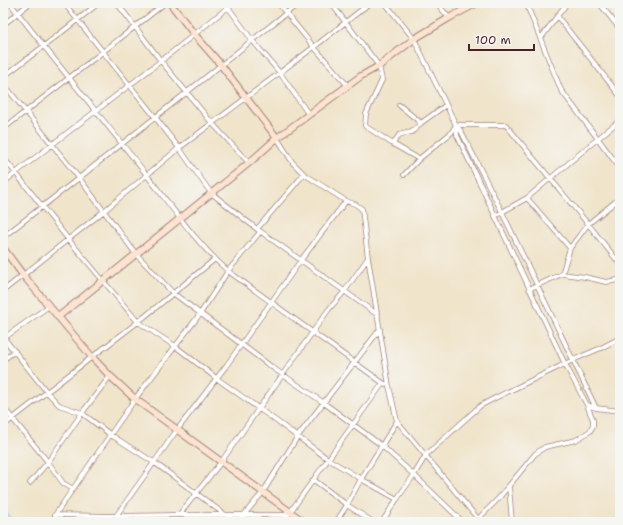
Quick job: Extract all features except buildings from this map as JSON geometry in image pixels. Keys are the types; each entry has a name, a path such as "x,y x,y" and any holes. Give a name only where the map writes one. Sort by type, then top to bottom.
{"street":[{"path":"10,3 180,218 215,259 228,271 389,386"},
{"path":"3,25 30,3"},
{"path":"64,3 179,148 211,193 258,230 378,315"},
{"path":"3,77 99,3"},
{"path":"117,3 161,61 212,123 249,163"},
{"path":"3,129 165,3"},
{"path":"170,3 221,65 277,138 293,163 304,174 346,201 355,204 362,209 368,258 396,421 426,455 477,520 498,499 535,454 545,447 576,440 590,431 593,426 593,420 529,289 457,135 456,125"},
{"path":"3,183 95,110 161,61 233,3"},
{"path":"278,3 348,86"},
{"path":"3,237 299,3"},
{"path":"330,3 379,66 382,80 366,114 365,126 393,144 419,158"},
{"path":"3,290 104,211 179,148 280,73 370,3"},
{"path":"385,3 414,39 456,125 461,131 502,212 596,408"},
{"path":"437,3 449,18"},
{"path":"58,317 249,163 277,138 360,76 379,66 414,39 477,3"},
{"path":"526,3 561,90 620,168"},
{"path":"540,38 566,3"},
{"path":"599,3 620,29"},
{"path":"228,7 252,40 280,73 309,115"},
{"path":"557,16 620,96"},
{"path":"3,83 79,178 136,254 173,293 283,375 381,445 414,474 463,522"},
{"path":"399,105 421,123"},
{"path":"393,144 399,136 412,132 421,123 446,105"},
{"path":"495,216 527,198 620,120"},
{"path":"404,175 419,158 451,133 456,125"},
{"path":"456,125 506,125 620,264"},
{"path":"3,157 68,239 138,322 175,346 216,378 328,459 360,479 397,498"},
{"path":"289,514 116,516 55,515 135,399 200,314 228,271 258,230 304,174"},
{"path":"527,198 570,248"},
{"path":"562,274 570,248 588,224 620,198"},
{"path":"116,516 301,260 346,201"},
{"path":"3,248 23,275 92,357 135,399 263,492 289,514 304,522"},
{"path":"179,515 221,462 329,309 344,292 368,258"},
{"path":"3,426 138,322 215,259"},
{"path":"529,289 562,274 606,282 620,279"},
{"path":"49,306 3,338 47,392 59,405 82,413 111,435 155,463 196,494 237,522 245,515 263,492 298,436 380,329"},
{"path":"382,522 426,455 480,406 620,338"},
{"path":"3,360 15,352"},
{"path":"30,482 48,462 110,376"},
{"path":"283,522 383,383"},
{"path":"587,405 596,408 620,411"},
{"path":"3,407 48,462 63,483 73,489"},
{"path":"336,522 347,505 360,479 396,421"},
{"path":"314,480 347,505 373,522"},
{"path":"509,486 512,522"}],"waterway":[{"path":"3,508 12,522"}]}
